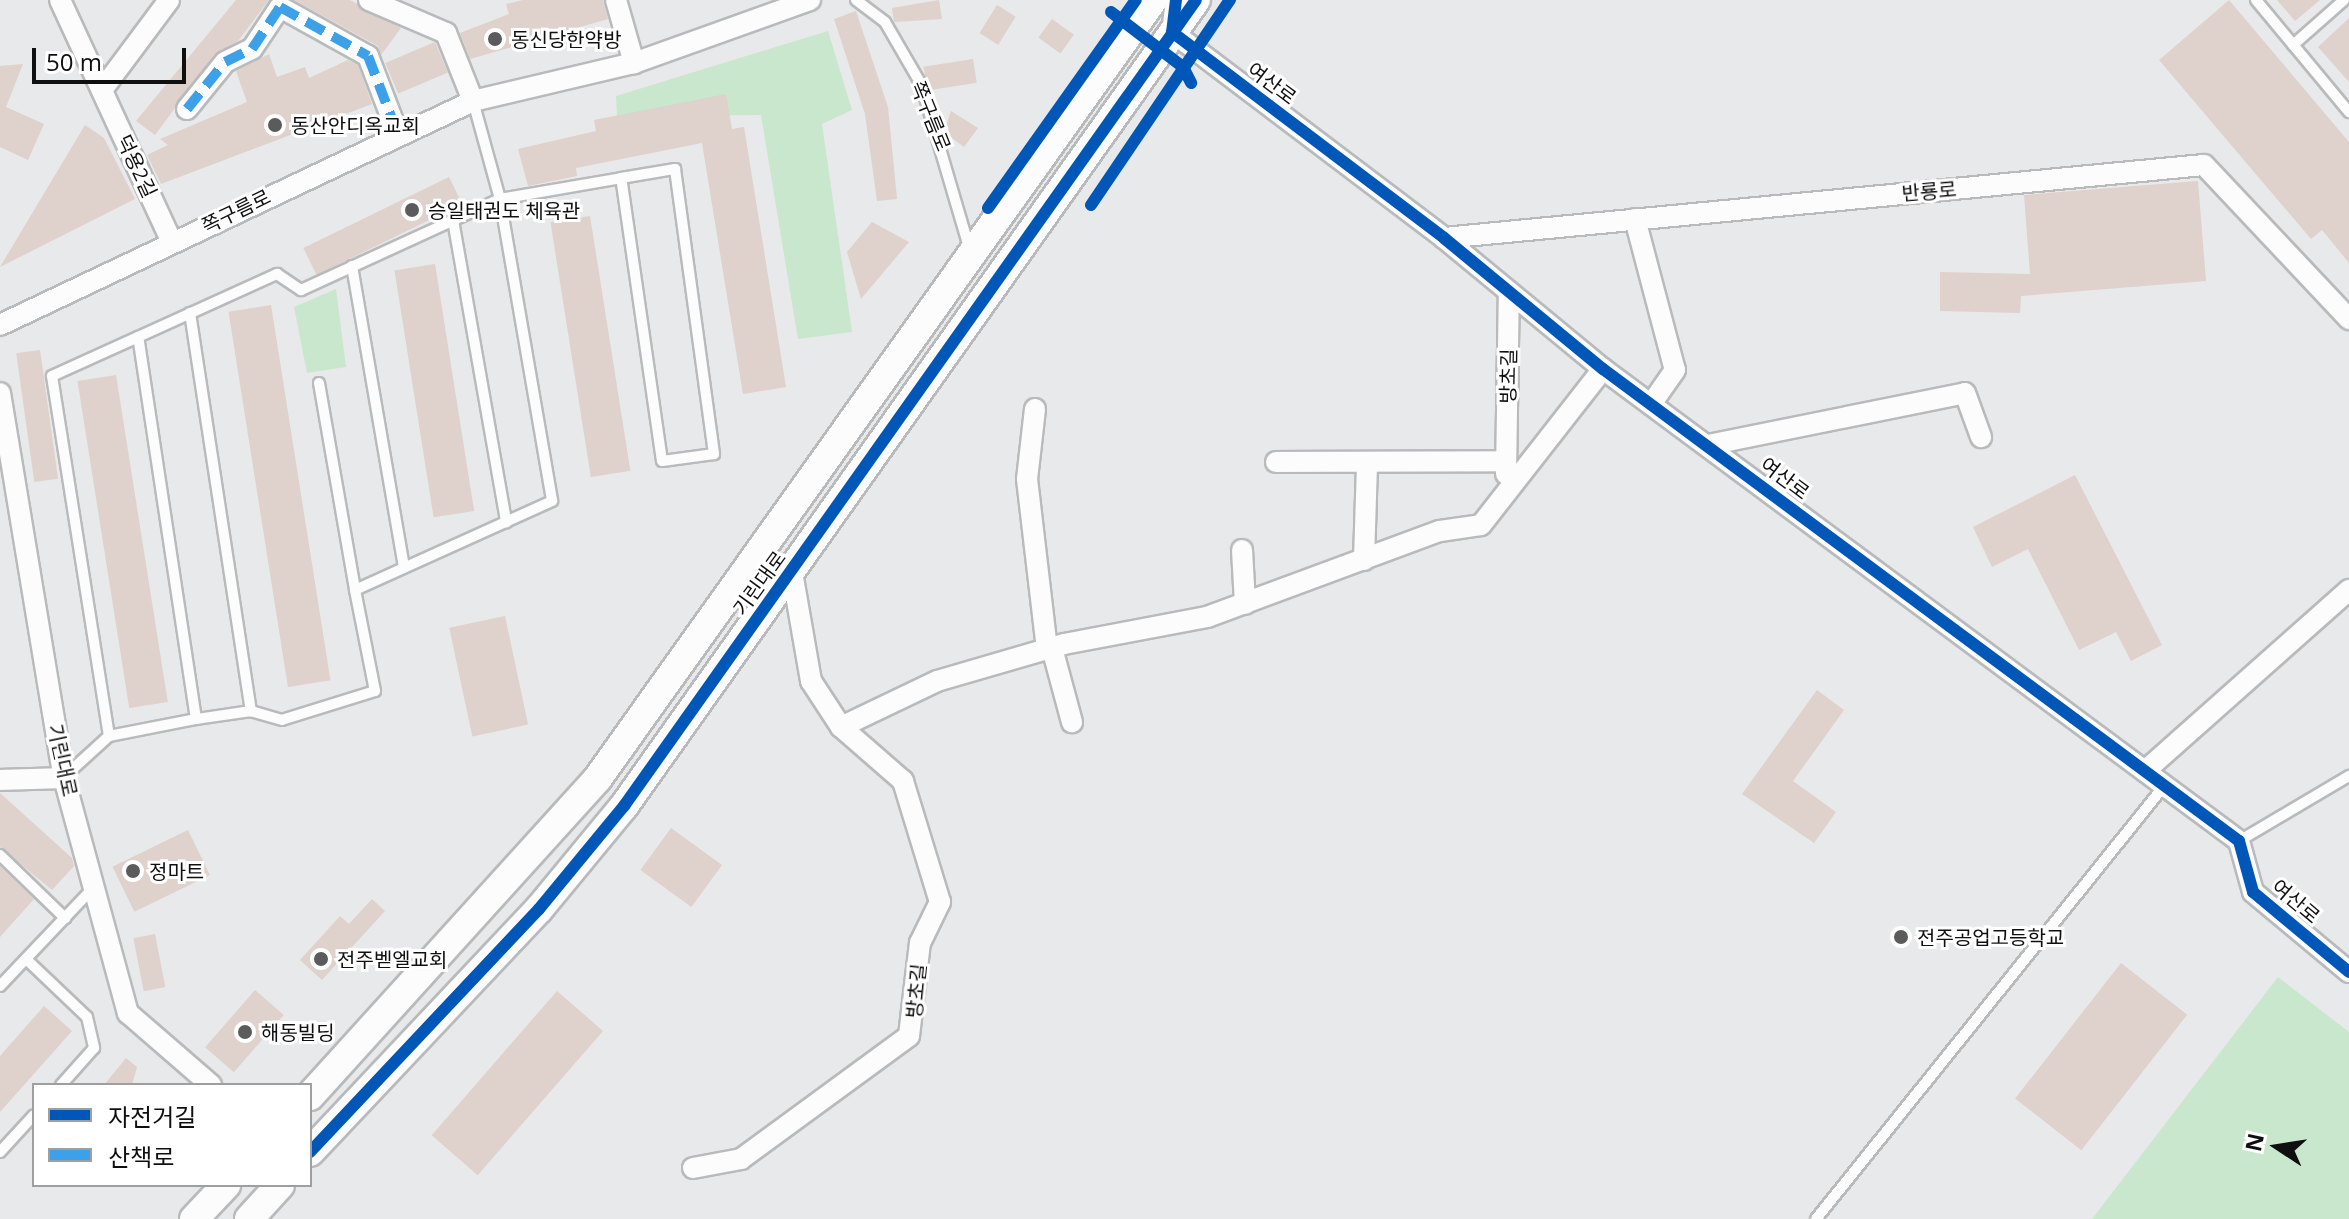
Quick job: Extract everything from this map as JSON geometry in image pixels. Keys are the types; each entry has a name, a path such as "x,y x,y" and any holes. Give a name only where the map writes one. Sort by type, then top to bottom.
{"street":[{"name":"덕용2길","path":"60,0 172,242"},
{"path":"102,90 169,0"},
{"path":"369,0 446,33 473,101"},
{"path":"616,0 634,63"},
{"name":"쪽구름로","path":"0,325 397,132 473,101 634,63 810,0"},
{"name":"기린대로","path":"312,1094 522,869 598,778 1153,0"},
{"path":"1172,32 1176,0"},
{"name":"기린대로","path":"312,1150 558,886 792,572 1196,0"},
{"path":"187,109 225,62 252,49 280,7 368,56 397,132"},
{"name":"여산로","path":"1172,32 1444,238 1603,369 1653,401 2239,841 2253,892 2349,972"},
{"name":"반룡로","path":"1444,238 2204,165 2349,319"},
{"path":"1635,219 1675,370 1653,401"},
{"name":"방초길","path":"1506,494 1509,292"},
{"path":"841,727 937,681 1050,648 1245,604 1440,531 1481,525 1603,369"},
{"name":"기린대로","path":"0,393 64,778 128,1013 209,1083"},
{"name":"여산로","path":"1708,445 1965,393 1981,437"},
{"path":"1035,409 1027,479 1050,648 1072,722"},
{"path":"1276,462 1506,461"},
{"path":"1364,560 1367,462"},
{"path":"1242,550 1245,604"},
{"name":"방초길","path":"693,1168 741,1159 909,1036 920,943 940,902 903,781 841,727 811,681 792,572"},
{"path":"2145,771 2349,590"},
{"path":"0,780 64,778"},
{"path":"194,1219 224,1187"},
{"path":"249,1219 278,1187"}],"lane":[{"name":"쪽구름로","path":"856,0 885,22 921,84 971,251"},
{"path":"2256,0 2349,112"},
{"path":"2293,45 2344,0"},
{"path":"355,590 552,501 500,199 473,101"},
{"path":"109,736 52,376 277,274 301,290 500,199 621,178 675,169 714,454 662,461 621,178"},
{"path":"453,220 506,522"},
{"path":"352,266 404,568"},
{"path":"190,313 251,711"},
{"path":"138,337 196,719"},
{"path":"64,778 109,736 251,711 282,720 375,691 319,383"},
{"path":"2239,841 2349,776"},
{"path":"1816,1219 2165,785"},
{"path":"0,855 65,918"},
{"path":"0,986 95,886"},
{"path":"26,959 87,1017 94,1048 63,1083"},
{"path":"0,1152 32,1117"}],"green space":[{"path":"828,31 852,110 822,124 852,332 798,339 761,115 617,116 616,96"},
{"path":"336,289 346,367 307,373 294,307"},
{"path":"2278,977 2349,1032 2349,1219 2092,1219"}],"building":[{"path":"236,0 269,0 238,41 215,54 155,135 136,121"},
{"path":"294,0 350,0 401,28 381,55 378,46"},
{"path":"523,0 603,0 608,19 470,59 460,33 509,14 506,4"},
{"path":"939,0 942,19 894,22 892,8"},
{"path":"2229,0 2349,142 2349,263 2322,230 2311,239 2159,60"},
{"path":"2277,0 2320,0 2295,21"},
{"path":"997,5 1016,17 998,45 980,33"},
{"path":"856,11 888,107 897,199 877,201 865,114 834,19"},
{"path":"2349,18 2349,82 2318,47"},
{"path":"1052,19 1074,35 1060,53 1038,38"},
{"path":"435,42 448,72 398,93 385,63"},
{"path":"269,54 277,77 305,67 309,78 348,60 358,65 372,104 161,184 147,155 168,145 160,139 247,102 236,71"},
{"path":"973,59 977,83 927,91 924,67"},
{"path":"23,64 6,107 44,124 28,160 0,147 0,66"},
{"path":"726,94 732,129 744,127 786,387 743,394 702,143 576,168 577,176 528,186 518,149 596,131 594,120"},
{"path":"951,111 978,128 964,147 944,132"},
{"path":"85,125 104,138 135,199 0,267"},
{"path":"449,177 462,204 317,275 303,248"},
{"path":"2198,181 2206,281 2021,296 2020,313 1940,311 1940,272 2030,274 2024,195"},
{"path":"590,216 630,471 591,477 550,222"},
{"path":"872,222 909,242 861,299 847,252"},
{"path":"435,264 474,511 434,517 395,270"},
{"path":"271,305 330,680 288,687 229,312"},
{"path":"40,350 58,479 34,482 16,353"},
{"path":"116,375 168,702 129,708 77,381"},
{"path":"2075,475 2162,645 2131,661 2116,632 2079,650 2028,549 1992,567 1973,527"},
{"path":"505,616 528,725 472,736 449,628"},
{"path":"1817,690 1844,710 1793,781 1836,812 1814,843 1742,794"},
{"path":"0,793 72,858 74,866 52,890 0,847"},
{"path":"671,828 722,865 691,907 640,870"},
{"path":"188,830 210,875 134,912 113,867"},
{"path":"0,866 34,899 0,937"},
{"path":"372,899 385,911 322,980 300,960 340,916 349,924"},
{"path":"155,934 165,987 144,991 133,938"},
{"path":"2121,963 2187,1015 2081,1150 2015,1099"},
{"name":"해동빌딩","path":"255,990 284,1015 234,1072 205,1047"},
{"path":"557,991 603,1031 478,1175 432,1135"},
{"path":"44,1006 72,1031 0,1112 0,1056"},
{"path":"126,1058 137,1067 133,1083 106,1083"}],"marked path":[{"path":"187,109 225,62 252,49 280,7 368,56 397,132"}],"cycle path":[{"path":"988,208 1136,0"},
{"path":"1176,0 1172,32 1444,238 1603,369 2239,841 2253,892 2349,972"},
{"path":"312,1150 539,909 624,806 1196,0"},
{"path":"1091,205 1230,0"},
{"path":"1111,12 1183,67 1191,83"}],"place":[{"name":"동신당한약방","path":"495,39"},
{"name":"동산안디옥교회","path":"275,125"},
{"name":"승일태권도 체육관","path":"412,210"},
{"name":"정마트","path":"133,871"},
{"name":"전주공업고등학교","path":"1901,937"},
{"name":"전주벧엘교회","path":"321,959"},
{"name":"해동빌딩","path":"245,1032"}]}
